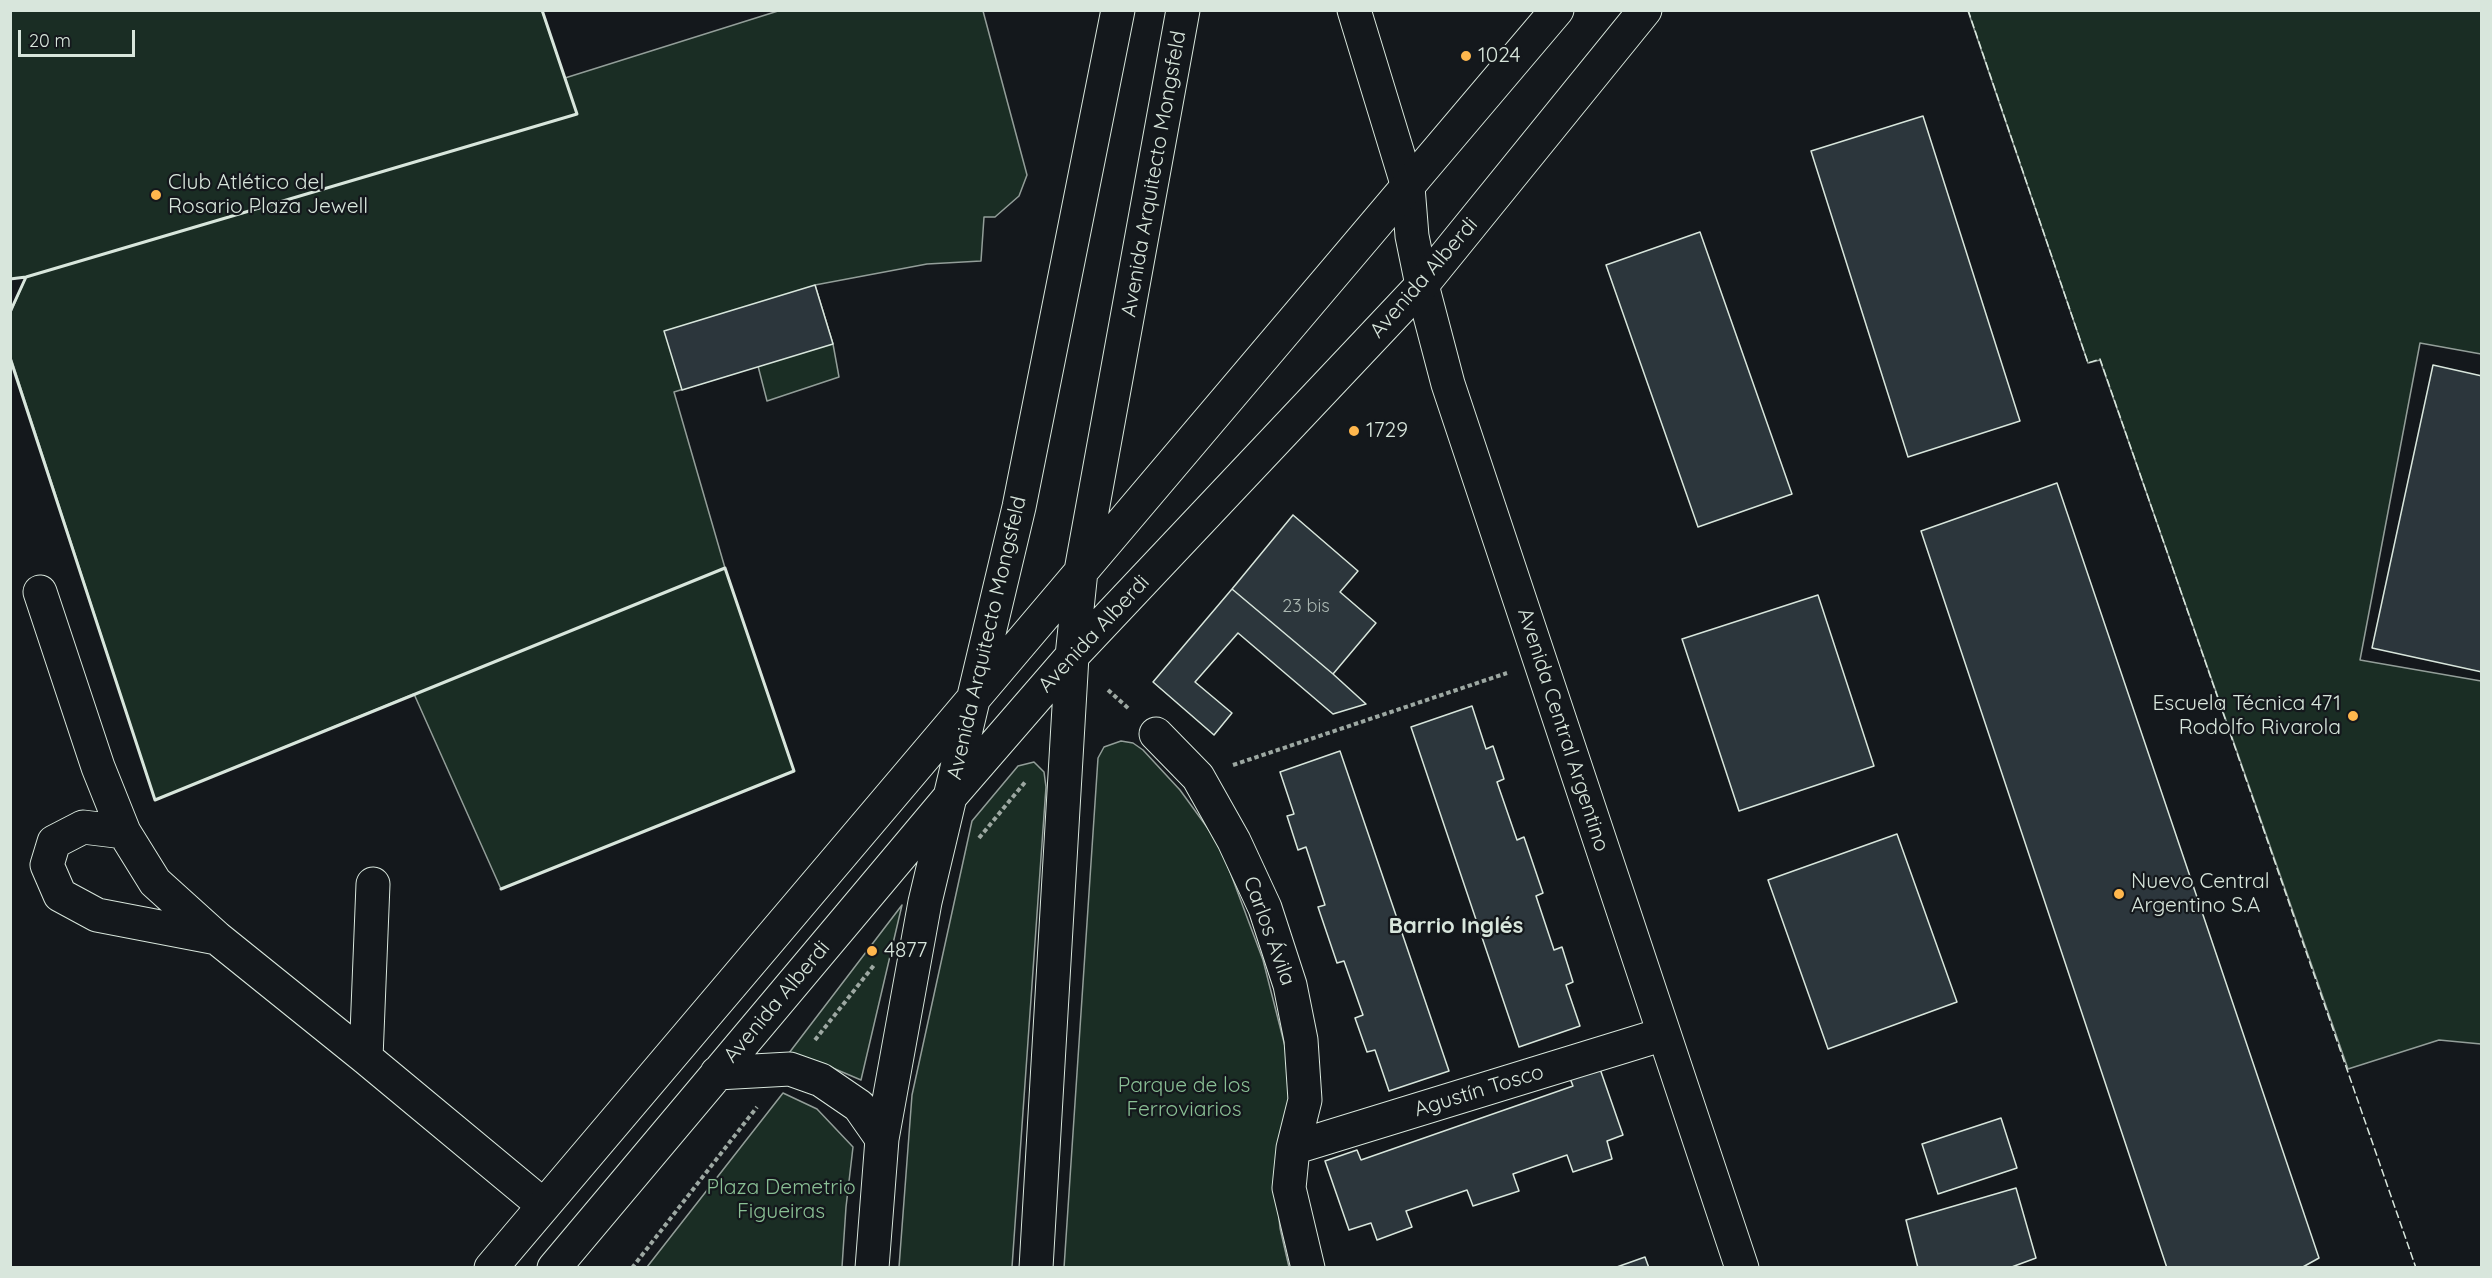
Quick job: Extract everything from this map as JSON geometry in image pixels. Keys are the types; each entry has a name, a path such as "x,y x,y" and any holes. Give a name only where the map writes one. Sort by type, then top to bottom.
{"main road":[{"name":"Avenida Arquitecto Mongsfeld","path":"872,1268 882,1139 925,902 1019,507 1118,10"},
{"name":"Avenida Arquitecto Mongsfeld","path":"1036,1268 1072,656 1081,571 1184,10"},
{"name":"Avenida Central Argentino","path":"1354,10 1408,187 1412,236 1422,285 1448,384 1742,1268"},
{"path":"491,1268 1557,10"},
{"name":"Avenida Alberdi","path":"554,1268 1072,656 1422,285 1645,10"},
{"path":"40,592 98,767 124,832 155,882 217,938 543,1205"},
{"name":"Carlos Ávila","path":"1156,734 1198,777 1234,841 1265,908 1290,985 1301,1040 1305,1100 1293,1148 1289,1188 1308,1268"},
{"path":"124,832 83,827 54,842 47,865 60,895 98,915 217,938"},
{"path":"366,1058 373,884"},
{"name":"Agustín Tosco","path":"1293,1148 1664,1034"},
{"path":"717,1073 790,1069 820,1080 859,1106 882,1139"}],"path":[{"path":"1072,656 1156,734"},
{"path":"1198,777 1540,662"},
{"path":"977,841 1034,773"},
{"path":"812,1044 876,962"},
{"path":"632,1268 762,1101"}],"green space":[{"path":"10,11 542,11 565,78 778,11 983,11 1027,175 1019,196 995,217 984,217 981,261 927,264 815,285 833,344 839,377 767,401 758,366 674,392 725,568 794,771 501,889 414,694 155,800 11,358 11,312 26,277 11,279"},
{"name":"Escuela Técnica 471 Rodolfo Rivarola","path":"1968,11 2481,11 2481,354 2420,343 2360,660 2481,681 2481,1044 2439,1040 2348,1069 2100,360 2088,363"},
{"name":"Parque de los Ferroviarios","path":"1121,741 1133,743 1143,750 1180,790 1220,845 1263,960 1290,1066 1293,1094 1276,1186 1280,1228 1289,1267 1064,1268 1098,758 1104,747"},
{"path":"1034,762 1044,772 1046,787 1012,1267 899,1267 912,1095 972,821 1018,766"},
{"path":"902,905 861,1080 821,1063 789,1053"},
{"name":"Plaza Demetrio Figueiras","path":"783,1093 817,1109 853,1147 842,1267 647,1267"}],"building":[{"path":"1923,116 2020,421 1908,457 1811,151"},
{"path":"1700,232 1792,494 1698,527 1606,265"},
{"path":"815,285 833,344 682,390 664,331"},
{"path":"2433,365 2482,376 2482,672 2372,648"},
{"name":"Nuevo Central Argentino S.A","path":"2057,483 2319,1258 2301,1268 2167,1268 1921,531"},
{"path":"1293,515 1358,571 1340,592 1376,623 1333,674 1232,589"},
{"path":"1232,589 1366,704 1333,714 1238,633 1195,682 1232,713 1214,735 1153,682"},
{"path":"1818,595 1874,766 1739,811 1682,639"},
{"path":"1472,706 1486,749 1493,746 1504,779 1497,782 1517,840 1524,837 1543,893 1536,896 1554,950 1562,947 1573,982 1566,985 1580,1026 1519,1047 1411,727"},
{"path":"1340,751 1449,1071 1389,1091 1375,1050 1367,1052 1355,1018 1363,1015 1344,961 1337,963 1318,907 1325,905 1306,847 1298,850 1287,816 1294,814 1280,772"},
{"path":"1897,834 1957,1002 1828,1049 1768,880"},
{"path":"1599,1066 1623,1135 1607,1141 1612,1159 1573,1172 1567,1155 1513,1174 1519,1191 1473,1206 1467,1190 1406,1211 1412,1227 1377,1240 1371,1223 1349,1230 1325,1161 1357,1150 1361,1160 1573,1086 1569,1076"},
{"path":"2001,1118 2017,1168 1938,1194 1922,1144"},
{"path":"2016,1188 2036,1258 2009,1268 1918,1268 1906,1220"},
{"path":"1645,1257 1649,1268 1614,1268"}],"fence":[{"path":"1968,10 2088,363 2100,359 2416,1268"}],"wall":[{"path":"10,279 26,277 577,114 542,10"},
{"path":"10,312 26,277"},
{"path":"10,358 155,800 725,568 794,771 501,889"}],"place":[{"name":"1024","path":"1466,56"},
{"name":"Club Atlético del Rosario Plaza Jewell","path":"156,195"},
{"name":"1729","path":"1354,431"},
{"name":"Escuela Técnica 471 Rodolfo Rivarola","path":"2353,716"},
{"name":"Nuevo Central Argentino S.A","path":"2119,894"},
{"name":"4877","path":"872,951"}],"district":[{"name":"Barrio Inglés","path":"1456,926"}]}
